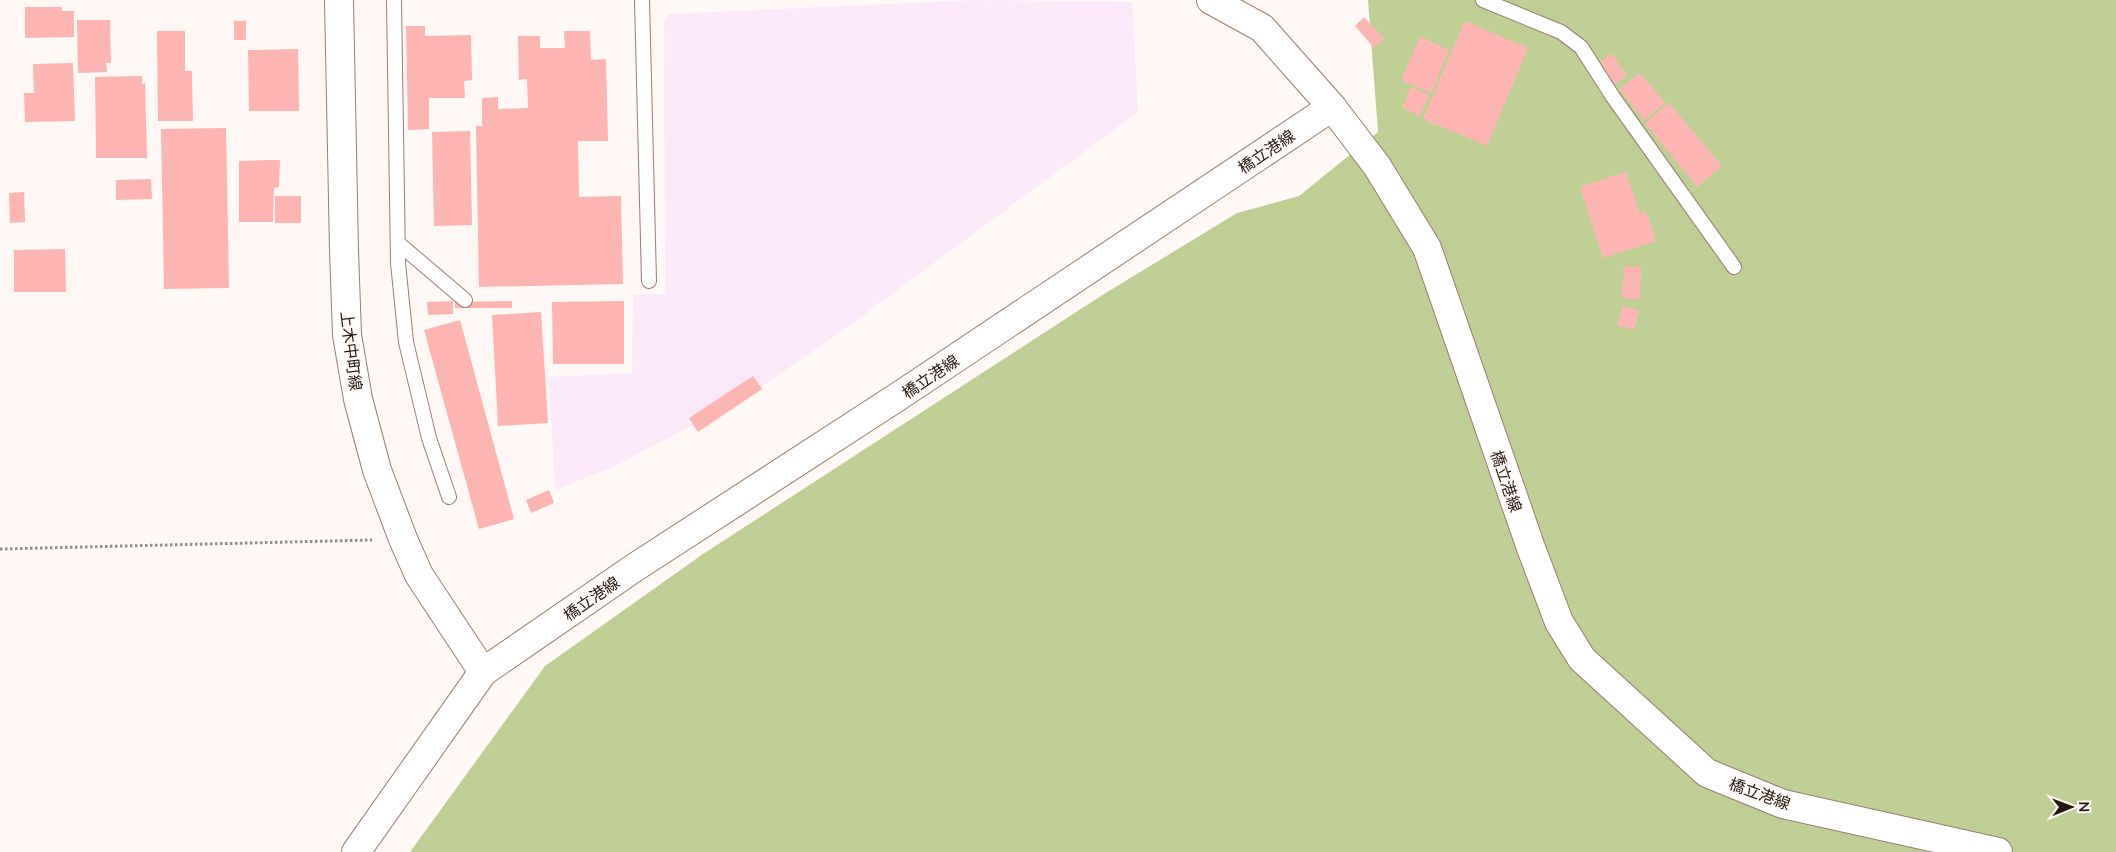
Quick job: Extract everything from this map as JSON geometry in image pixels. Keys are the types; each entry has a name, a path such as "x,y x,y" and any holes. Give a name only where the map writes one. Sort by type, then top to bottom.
{"main road":[{"name":"上木中町線","path":"339,0 347,335 358,399 377,470 419,575 484,672"},
{"path":"1212,0 1262,28 1332,107"},
{"name":"橋立港線","path":"356,852 484,672 634,568 898,396 1332,107 1377,166 1427,248 1531,548 1559,622 1582,659 1707,773 1783,804 1998,852"}],"lane":[{"path":"394,0 398,243 406,342 429,438 449,497"},
{"path":"642,0 649,281"},
{"path":"1482,0 1561,32 1580,47 1734,267"},
{"path":"398,243 465,300"}],"path":[{"path":"0,549 403,539"}],"shaded area":[{"path":"977,0 1132,2 1138,112 831,339 746,397 613,467 555,490 549,377 632,373 633,295 665,294 664,20 669,14"}],"green space":[{"path":"1368,0 2116,0 2116,852 410,852 545,666 703,554 1104,294 1237,213 1299,196 1378,132"}],"building":[{"path":"25,7 62,7 62,11 74,11 74,37 25,38"},
{"path":"1364,17 1384,39 1374,48 1355,26"},
{"path":"77,20 110,20 111,63 106,63 107,72 78,73"},
{"path":"234,21 246,21 246,40 234,40"},
{"path":"1465,21 1528,48 1487,146 1423,119"},
{"path":"406,26 425,26 425,36 471,35 472,80 464,81 465,98 429,98 429,129 408,130"},
{"path":"157,31 185,31 185,71 192,71 193,121 158,121"},
{"path":"564,31 590,31 591,60 606,59 608,141 578,141 579,197 621,196 623,284 479,287 476,126 482,126 482,98 498,97 498,109 528,108 527,79 519,80 518,36 540,36 540,48 565,48"},
{"path":"1420,37 1449,50 1431,93 1401,80"},
{"path":"298,49 299,111 249,111 248,50"},
{"path":"1611,53 1627,75 1615,84 1599,63"},
{"path":"73,63 75,121 25,122 24,93 34,93 33,64"},
{"path":"1640,73 1665,103 1644,120 1619,89"},
{"path":"142,76 142,84 145,83 147,158 96,158 95,77"},
{"path":"1411,87 1429,95 1420,116 1402,108"},
{"path":"1669,103 1722,166 1697,187 1645,123"},
{"path":"226,128 229,288 164,289 161,129"},
{"path":"470,131 472,225 434,226 432,132"},
{"path":"280,160 279,187 274,188 273,222 239,222 239,161"},
{"path":"1626,172 1640,214 1646,211 1656,241 1603,258 1580,187"},
{"path":"151,179 152,199 116,200 116,180"},
{"path":"24,192 25,222 10,223 9,193"},
{"path":"275,196 301,196 301,223 275,223"},
{"path":"65,249 66,292 14,292 14,250"},
{"path":"1624,266 1641,267 1640,299 1622,298"},
{"path":"453,301 453,314 428,315 427,302"},
{"path":"512,301 512,308 455,308 455,302"},
{"path":"624,301 624,364 553,364 552,302"},
{"path":"1623,306 1639,311 1634,330 1617,325"},
{"path":"541,312 548,423 498,426 492,315"},
{"path":"460,320 514,519 479,529 424,330"},
{"path":"753,376 762,389 698,432 689,418"},
{"path":"549,490 554,503 531,513 526,500"}]}
